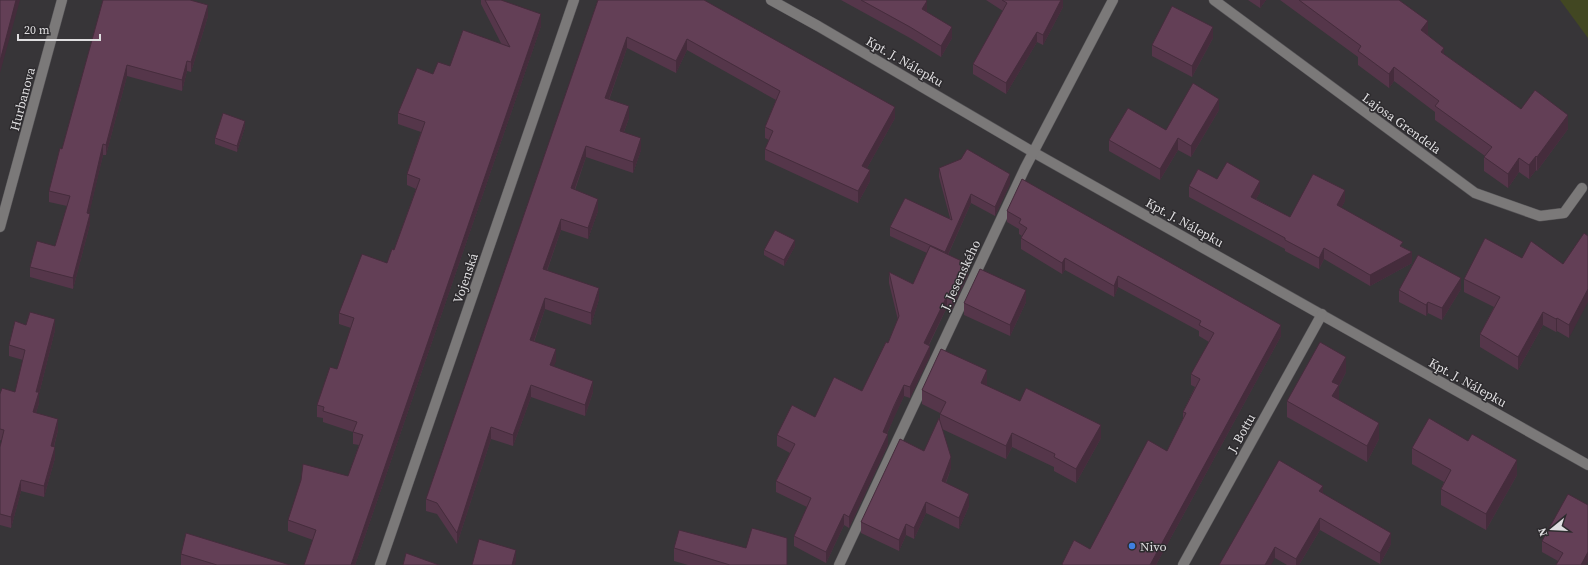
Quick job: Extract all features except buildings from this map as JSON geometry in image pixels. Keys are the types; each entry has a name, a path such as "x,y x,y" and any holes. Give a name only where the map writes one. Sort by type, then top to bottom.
{"street":[{"name":"Hurbanova","path":"0,227 62,0"},
{"name":"Vojenská","path":"380,565 574,0"},
{"name":"Kpt. J. Nálepku","path":"771,0 852,45 1033,152 1588,465"},
{"name":"J. Jesenského","path":"839,565 1033,152 1113,0"},
{"name":"Lajosa Grendela","path":"1214,0 1475,193 1540,216 1564,212 1582,188"},
{"name":"J. Bottu","path":"1183,565 1322,314"}],"green space":[{"path":"1560,0 1588,0 1588,38"}],"place":[{"name":"Nivo","path":"1132,546"}]}
